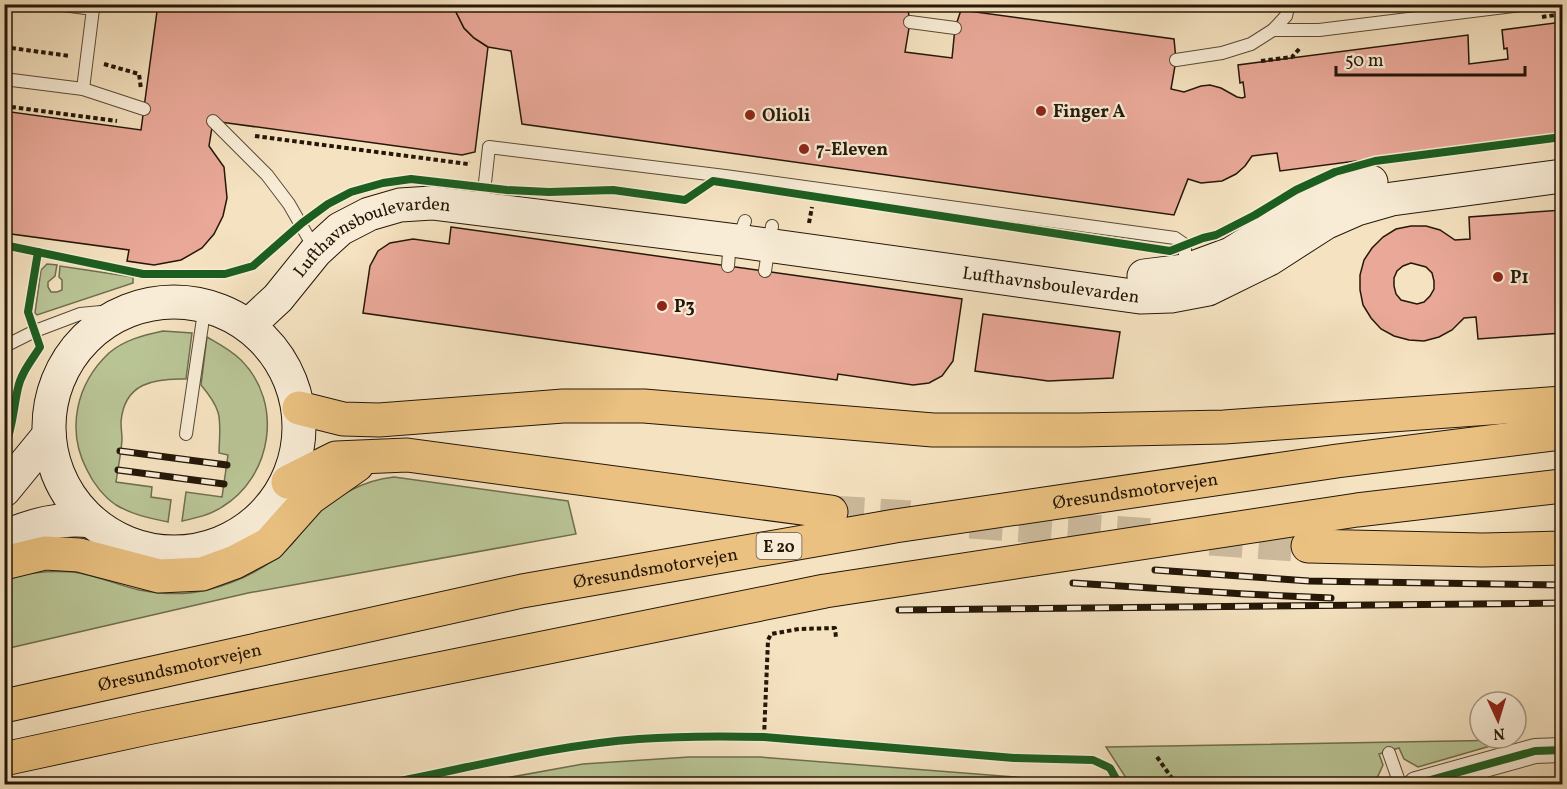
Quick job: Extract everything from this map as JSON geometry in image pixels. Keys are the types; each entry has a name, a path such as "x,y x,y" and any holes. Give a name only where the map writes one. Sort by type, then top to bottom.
{"highway":[{"path":"299,408 342,419 379,420 563,405 644,406 933,430 1058,430 1224,427 1563,403"},
{"name":"Øresundsmotorvejen","path":"4,706 534,589 895,526 1337,461 1563,433"},
{"path":"288,482 336,458 407,455 831,512"},
{"path":"4,563 45,553 79,555 159,576 202,574 235,562 269,543 310,498 368,457"},
{"path":"4,759 825,591 1357,510 1563,486"},
{"path":"1308,546 1482,550 1563,548"}],"street":[{"name":"Lufthavnsboulevarden","path":"249,325 278,297 316,251 340,229 369,214 400,205 432,203 482,209 1140,297 1185,282 1315,201 1359,184 1406,174 1558,172"},
{"name":"Lufthavnsboulevarden","path":"518,214 627,207 749,246 808,231 1185,282"},
{"path":"178,301 205,305 227,312 249,325 268,342 283,362 293,384 299,408 300,433 296,458 288,482 274,503 257,522 235,537 212,547 186,552 160,552 135,546 112,536 91,521 74,502 62,482 53,459 49,435 50,407 58,380 71,355 97,328 122,310 178,301"},
{"path":"4,490 49,435"},
{"path":"4,537 40,523 71,519 91,521"},
{"path":"1416,784 1535,751 1563,750"}],"lane":[{"path":"56,4 93,9 83,88"},
{"path":"1176,60 1222,54 1251,44 1273,30 1286,16 1289,4"},
{"path":"1273,30 1319,30 1530,4"},
{"path":"910,22 955,28"},
{"path":"4,79 83,88 144,109"},
{"path":"213,121 267,175 289,204 316,251"},
{"path":"482,209 489,147 1175,238 1185,245 1185,282"},
{"path":"186,434 205,305"},
{"path":"4,342 9,344 35,330 80,314 122,310"},
{"path":"1389,753 1400,784"}],"path":[{"path":"4,106 129,123 144,109"},
{"path":"255,136 468,164 489,147"},
{"path":"808,231 816,189"},
{"path":"776,738 759,737 768,640 771,634 799,629 835,628 836,638"},
{"path":"1157,757 1176,784"}],"green space":[{"path":"47,264 57,265 55,276 48,282 51,292 62,290 62,280 59,277 60,266 133,277 133,283 37,315 35,313 41,270"},
{"path":"163,331 192,333 186,379 152,382 134,391 128,399 123,409 121,422 122,440 116,482 152,487 151,497 171,500 168,522 129,511 116,505 103,494 89,475 81,455 76,424 82,393 98,365 109,353 128,341"},
{"path":"207,337 237,356 255,377 263,397 267,417 266,438 261,459 252,477 239,494 213,512 182,521 186,492 222,497 228,455 219,453 219,416 214,402 201,385"},
{"path":"394,477 568,501 576,534 248,593 5,649 5,577 39,572 73,572 147,591 182,593 207,590 230,583 273,561 291,545 311,520 339,497 371,482"},
{"path":"1468,741 1468,750 1477,750 1418,767 1404,759 1399,748 1379,754 1383,765 1377,778 1355,784 1130,784 1106,747"},
{"path":"689,757 760,757 1103,784 473,784 583,764"}],"building":[{"path":"158,4 454,4 464,28 488,47 475,152 462,155 213,121 209,146 224,167 227,198 223,216 214,234 202,248 181,260 154,265 127,261 129,250 4,233 4,111 141,130"},
{"name":"Finger A","path":"454,4 571,4 580,6 580,4 907,4 910,22 905,52 952,58 955,28 961,10 1174,39 1176,60 1171,89 1184,92 1210,85 1242,98 1245,97 1243,82 1240,83 1238,65 1468,35 1469,64 1508,59 1507,48 1504,49 1502,30 1562,22 1562,134 1280,171 1277,153 1252,156 1236,174 1222,181 1201,183 1188,179 1174,215 522,124 511,51 488,47 474,38 464,28"},
{"name":"P1","path":"1562,210 1562,333 1478,339 1476,317 1464,318 1452,330 1439,337 1424,341 1409,340 1381,329 1371,318 1363,305 1360,275 1364,260 1372,248 1396,229 1411,226 1426,226 1440,230 1455,240 1470,239 1469,217","holes":["1411,263 1426,267 1432,273 1434,281 1434,289 1430,296 1424,302 1417,304 1401,300 1394,286 1397,271"]},
{"name":"P3","path":"451,227 962,299 953,361 942,376 929,383 913,385 838,374 837,380 363,313 370,266 378,251 390,243 413,239 449,244"},
{"path":"983,314 1120,332 1113,378 1048,381 975,371"}],"tunnel":[{"path":"831,512 910,517"},
{"path":"970,522 1152,535"},
{"path":"1210,539 1308,546"}],"railway":[{"path":"120,451 227,465"},
{"path":"118,470 224,484"},
{"path":"1155,570 1309,581 1562,585"},
{"path":"1073,583 1331,598"},
{"path":"899,610 1562,603"}],"cycle path":[{"path":"4,245 143,274 225,274 253,266 302,223 328,204 351,192 383,183 411,179 507,190 549,192 613,190 685,200 713,181 1170,251 1216,235 1296,190 1335,172 1375,161 1562,137"},
{"path":"4,448 11,426 19,382 40,347 28,312 38,252"},
{"path":"385,784 576,746 639,739 717,736 764,737 1014,758 1093,760 1110,768 1119,784"},
{"path":"1416,784 1535,751 1562,750"}],"place":[{"name":"Finger A","path":"1041,111"},
{"name":"Olioli","path":"750,115"},
{"name":"7-Eleven","path":"804,149"},
{"name":"P1","path":"1498,277"},
{"name":"P3","path":"662,306"}]}
